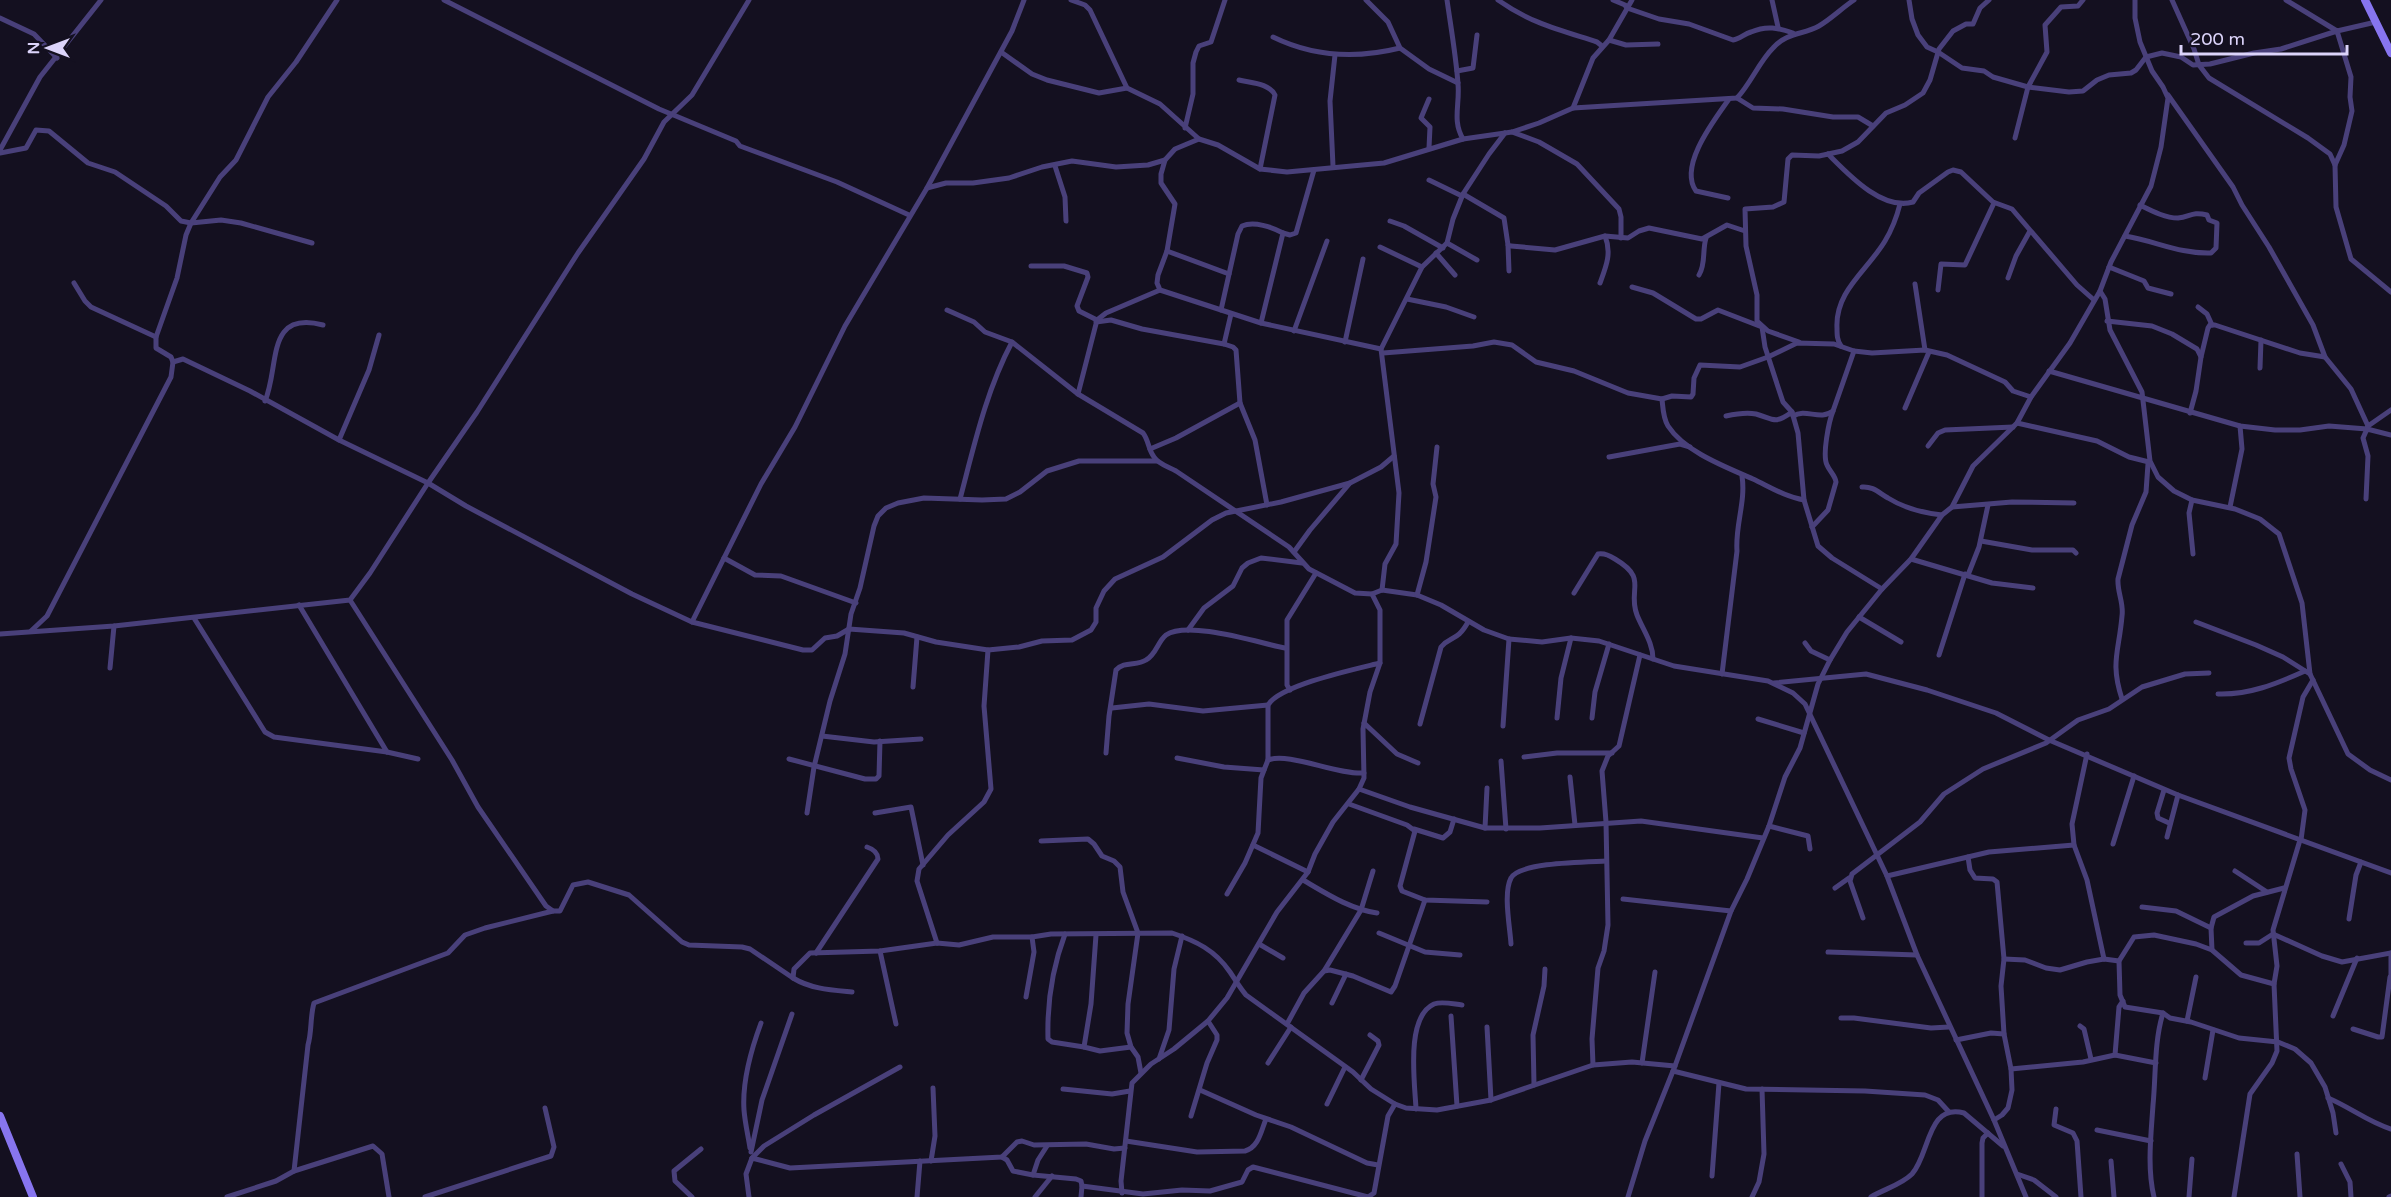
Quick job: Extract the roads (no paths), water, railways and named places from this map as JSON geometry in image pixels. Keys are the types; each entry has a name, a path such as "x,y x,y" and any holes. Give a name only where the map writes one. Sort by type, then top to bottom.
{"main road":[{"path":"2364,0 2391,53"},
{"path":"0,1116 33,1197"}],"street":[{"path":"0,152 40,77 101,0"},
{"path":"30,632 47,616 171,377 173,362 171,357 156,348 156,337 177,278 186,235 191,223 220,177 236,160 268,97 296,62 337,0"},
{"path":"444,0 672,114 736,141 740,146 837,182 909,215"},
{"path":"0,634 114,626 350,600 477,412 578,253 644,159 664,122 692,95 749,0"},
{"path":"692,622 761,484 795,427 845,326 909,221 909,215 927,188 1001,52 1024,0"},
{"path":"1071,0 1090,9 1127,88"},
{"path":"1185,128 1193,94 1193,63 1196,52 1199,46 1211,42 1225,0"},
{"path":"1366,0 1388,22 1400,48 1429,69 1458,83"},
{"path":"1447,0 1458,83 1456,123 1463,140"},
{"path":"1498,0 1518,15 1597,42 1602,46"},
{"path":"1613,0 1624,4 1627,8 1659,19 1689,24 1733,40 1755,30 1778,27 1793,33"},
{"path":"1573,108 1593,58 1609,40 1632,0"},
{"path":"1772,0 1778,27"},
{"path":"1737,98 1771,49 1793,33 1818,27 1854,0"},
{"path":"1909,0 1909,8 1918,35 1927,47 1962,68 1984,71 1993,77 2028,87 2069,92 2083,91 2097,80 2109,75 2131,73 2146,57 2166,53 2199,65 2281,49 2337,31 2376,22"},
{"path":"1882,589 1832,558 1818,546 1804,500 1801,454 1792,414 1783,402 1767,357 1762,327 1757,321 1757,295 1745,231 1745,209 1773,207 1784,202 1790,156 1842,151 1858,142 1886,113 1905,105 1923,93 1930,80 1938,52 1953,31 1972,24 1980,8 1989,0"},
{"path":"2015,138 2028,87 2047,52 2044,25 2061,7 2078,6 2083,0"},
{"path":"2135,0 2136,28 2151,71 2233,187 2241,205 2270,247 2313,324 2325,357 2351,389 2368,428"},
{"path":"2172,0 2199,65 2209,78 2330,154 2335,165 2336,207 2348,255 2391,292"},
{"path":"2286,0 2337,31 2351,77 2352,111 2344,145 2335,165"},
{"path":"0,18 34,34 57,58"},
{"path":"1457,71 1473,68 1477,35"},
{"path":"1273,37 1293,46 1335,55 1376,54 1400,48"},
{"path":"1609,40 1626,45 1658,44"},
{"path":"1001,52 1032,74 1047,80 1100,93 1127,88 1160,104 1198,139 1218,145 1260,169 1287,172 1384,163 1463,140 1512,132 1573,108 1737,98 1753,108 1833,117 1858,117 1873,126"},
{"path":"1333,166 1330,101 1335,55"},
{"path":"1239,80 1265,86 1274,91 1275,95 1260,169"},
{"path":"1628,1197 1645,1141 1674,1069 1731,911 1748,879 1769,826 1785,777 1804,733 1821,679 1830,660 1847,632 1882,589 1911,559 1942,515 1952,507 1973,466 2015,425 2031,397 2070,343 2100,291 2109,267 2151,186 2161,147 2168,98 2163,87"},
{"path":"1429,99 1421,118 1430,127 1430,148"},
{"path":"1728,198 1696,191 1692,185 1691,172 1692,164 1706,134 1729,99"},
{"path":"0,152 26,148 36,130 49,131 88,163 115,172 166,206 181,221 191,223 221,220 241,223 312,243"},
{"path":"1512,132 1539,142 1577,164 1618,209 1621,217 1621,238"},
{"path":"1382,590 1385,564 1395,549 1400,493 1382,351 1422,267 1445,246 1462,195 1505,133"},
{"path":"1160,290 1157,283 1158,275 1167,251 1174,204 1161,183 1161,174 1165,160 1175,149 1198,139"},
{"path":"1828,154 1862,187 1900,204 1912,202 1934,180 1953,170 1961,172 1994,203 2012,209 2077,285 2094,300"},
{"path":"927,188 946,183 973,183 1009,178 1042,167 1072,161 1116,167 1148,165 1165,160"},
{"path":"1055,166 1065,196 1066,221"},
{"path":"1221,310 1238,234 1242,226 1249,224 1275,228 1290,235 1296,233 1314,170"},
{"path":"1430,180 1504,218 1509,271"},
{"path":"1938,290 1941,264 1965,266 1994,203"},
{"path":"1842,347 1837,333 1836,319 1840,303 1886,239 1900,204"},
{"path":"2125,236 2147,240 2179,251 2211,253 2216,248 2217,223 2209,220 2207,215 2195,213 2176,218 2140,205"},
{"path":"1390,221 1477,260"},
{"path":"1508,245 1555,250 1605,236 1629,238 1649,228 1698,239 1706,238 1727,225 1745,231"},
{"path":"2007,278 2016,256 2031,231"},
{"path":"1261,323 1283,232"},
{"path":"1600,283 1610,247 1605,236"},
{"path":"1699,275 1704,266 1703,251 1706,238"},
{"path":"1294,331 1327,242"},
{"path":"1380,247 1422,267"},
{"path":"1167,251 1229,274"},
{"path":"1436,253 1455,275"},
{"path":"1345,342 1364,259"},
{"path":"1031,266 1064,266 1087,273 1088,277 1077,306 1079,310 1096,321 1111,320 1142,329 1224,344 1236,350 1240,402 1255,440 1267,505"},
{"path":"2109,267 2144,281 2148,288 2171,294"},
{"path":"74,283 91,307 156,337"},
{"path":"1905,408 1927,351 1915,284"},
{"path":"1632,286 1653,292 1696,319 1701,319 1718,310 1804,344"},
{"path":"1078,394 1096,321 1106,313 1160,290 1261,323 1382,351 1473,346 1494,342 1512,345 1536,362 1574,371 1628,393 1662,399 1672,396 1691,397 1695,372 1700,365 1740,367 1797,343 1834,344 1854,351 1872,353 1927,351 1947,355 2005,382 2013,391 2031,397"},
{"path":"2100,291 2105,299 2107,321 2139,385 2149,463 2146,492 2132,525 2118,579 2122,616 2115,671 2122,699"},
{"path":"1407,299 1474,317"},
{"path":"2198,307 2207,314 2212,325 2300,353 2325,357"},
{"path":"947,310 974,322 986,332 1012,342 1078,394 1143,433 1157,461 1238,512 1294,552 1316,573 1355,593 1372,594 1382,590 1417,596 1441,605 1468,622 1509,639 1542,642 1570,638 1609,644 1692,670 1774,683 1866,674 1927,690 1996,713 2049,740 2087,754 2164,790 2391,873"},
{"path":"1224,344 1230,314"},
{"path":"265,401 272,387 279,338 294,323 306,321 323,325"},
{"path":"2107,321 2152,326 2195,347 2201,357"},
{"path":"2190,413 2208,328 2212,325"},
{"path":"339,440 363,386 379,335"},
{"path":"2260,368 2261,340"},
{"path":"960,499 975,435 989,394 1012,342"},
{"path":"1812,526 1828,510 1836,482 1827,466 1828,425 1854,351"},
{"path":"173,362 183,359 339,440 428,483 466,506 632,594 692,622 803,650 812,650 825,638 837,636 849,629 904,633 936,642 988,650 1019,647 1042,641 1066,642 1084,635 1096,622 1096,608 1104,591 1115,579 1163,557 1212,520 1226,513 1267,505 1350,483 1381,467 1394,456"},
{"path":"2049,371 2240,426 2275,430 2300,430 2329,426 2368,428 2391,435"},
{"path":"1662,399 1668,426 1707,459 1781,493 1804,500"},
{"path":"1150,449 1176,438 1240,402"},
{"path":"2366,499 2368,456 2363,438 2368,428 2391,410"},
{"path":"1726,416 1753,414 1768,420 1779,421 1799,412 1822,416 1833,411"},
{"path":"1928,446 1938,433 1944,430 2015,425 2097,441 2129,458 2149,463 2165,484 2192,500 2230,507 2260,519 2279,534 2302,603 2309,675 2348,754 2370,770 2391,780"},
{"path":"2230,507 2241,449 2240,426"},
{"path":"1609,456 1680,444 1692,447"},
{"path":"1417,596 1424,572 1436,497 1433,484 1437,447"},
{"path":"807,813 814,767 845,654 851,614 856,603 878,516 886,508 898,503 924,498 982,501 1014,496 1047,471 1079,461 1157,461"},
{"path":"1722,674 1737,551 1735,535 1743,502 1742,476"},
{"path":"1294,552 1350,483"},
{"path":"1862,487 1866,486 1903,505 1942,515"},
{"path":"2192,500 2189,513 2193,554"},
{"path":"1952,507 2012,502 2074,503"},
{"path":"1939,655 1981,541 1988,505"},
{"path":"1981,541 2032,550 2073,550 2076,553"},
{"path":"1574,593 1598,554 1603,553 1632,572 1635,578 1636,614 1653,650 1653,659"},
{"path":"724,558 755,575 781,576 856,603"},
{"path":"1188,630 1204,608 1233,586 1242,568 1248,563 1262,558 1302,562"},
{"path":"1911,559 1992,583 2033,588"},
{"path":"1290,690 1287,685 1285,648 1288,616 1316,573"},
{"path":"1122,1193 1121,1181 1132,1083 1141,1073 1208,1021 1236,984 1277,912 1303,880 1333,822 1359,789 1364,773 1362,741 1370,692 1380,663 1380,610 1372,594"},
{"path":"350,600 452,760 478,807 546,906 553,911"},
{"path":"299,605 387,752"},
{"path":"1859,617 1901,642"},
{"path":"194,618 265,732 274,737 387,752 418,759"},
{"path":"1420,724 1441,647 1458,637 1468,622"},
{"path":"2196,622 2283,657 2309,675"},
{"path":"110,668 114,626"},
{"path":"1106,753 1109,716 1118,667 1146,661 1166,635 1188,630 1217,633 1285,648"},
{"path":"913,687 917,637"},
{"path":"1557,718 1561,678 1570,638"},
{"path":"1503,726 1509,639"},
{"path":"1805,643 1811,651 1830,660"},
{"path":"1592,717 1595,692 1609,644"},
{"path":"937,943 917,875 948,834 984,802 992,789 984,706 988,650"},
{"path":"1593,1065 1592,1039 1598,968 1604,951 1608,925 1606,822 1602,771 1608,756 1619,746 1640,655"},
{"path":"1227,894 1258,833 1261,778 1268,760 1268,705 1271,700 1325,677 1380,663"},
{"path":"1835,888 1920,822 1944,794 1959,783 1996,762 2049,740 2078,720 2102,712 2154,683 2184,674 2209,673"},
{"path":"2218,694 2239,695 2309,675"},
{"path":"2234,1197 2250,1094 2272,1063 2277,1051 2274,984 2277,966 2273,934 2284,888 2301,840 2305,810 2290,769 2289,758 2309,675"},
{"path":"1774,683 1793,693 1805,704 1887,876 1917,955 1994,1120 2026,1197"},
{"path":"1112,708 1149,704 1203,711 1268,705"},
{"path":"1758,719 1804,733"},
{"path":"1365,723 1397,754 1418,763"},
{"path":"822,736 856,741 921,739"},
{"path":"789,759 865,779 876,779 879,776 880,741"},
{"path":"1524,757 1557,753 1612,753"},
{"path":"2087,754 2072,824 2074,845 2087,880 2104,959"},
{"path":"1177,758 1264,770"},
{"path":"1268,760 1302,762 1351,774 1364,773"},
{"path":"1501,761 1506,829"},
{"path":"2113,844 2134,776"},
{"path":"1570,777 1575,825"},
{"path":"1485,828 1487,788"},
{"path":"1359,789 1485,828 1657,822 1763,838"},
{"path":"2164,790 2157,813 2161,820 2169,823"},
{"path":"2167,837 2178,795"},
{"path":"1349,804 1443,838 1450,832 1454,819"},
{"path":"875,813 911,807 923,865"},
{"path":"1769,826 1808,836 1810,849"},
{"path":"1413,828 1415,836 1400,886 1402,891 1425,900 1487,902"},
{"path":"1041,841 1088,839 1102,856 1118,863 1120,867 1123,892 1138,933 1128,1004 1127,1034 1131,1047 1138,1057 1141,1073"},
{"path":"1887,876 1989,852 2074,845"},
{"path":"1253,846 1308,872"},
{"path":"816,953 878,859 878,854 867,847"},
{"path":"1968,857 1970,870 1975,878 1994,879 1997,882 2004,959 2001,986 2004,1034 2011,1069 2011,1100 2002,1114 1994,1120"},
{"path":"1511,944 1508,891 1510,879 1515,872 1535,867 1606,861"},
{"path":"2349,919 2356,875 2361,862"},
{"path":"1268,1063 1304,993 1324,971 1361,910 1373,871"},
{"path":"2235,871 2267,892"},
{"path":"1849,878 1863,918"},
{"path":"1303,880 1338,901 1361,910 1377,913"},
{"path":"294,1171 311,1035 311,1014 315,1003 448,953 465,935 485,928 560,911 573,885 588,882 629,895 688,945 750,949 803,984 852,992"},
{"path":"2212,950 2211,928 2214,917 2267,892 2284,888"},
{"path":"1623,899 1731,911"},
{"path":"1324,971 1330,970 1346,974 1391,992 1395,987 1425,900"},
{"path":"2142,907 2176,911 2211,928"},
{"path":"793,978 794,969 810,953 880,951 937,943 959,945 993,937 1173,933 1188,937 1209,949 1225,966 1246,996 1361,1080 1395,1104 1416,1109 1437,1110 1491,1100 1593,1065 1632,1062 1674,1069 1746,1089 1865,1091 1925,1095 1938,1100 1949,1112"},
{"path":"1379,933 1425,952 1460,955"},
{"path":"1065,934 1059,949 1052,989 1048,1039 1100,1052 1131,1047"},
{"path":"2246,943 2259,943 2273,934"},
{"path":"2273,934 2334,960 2347,962 2357,958 2391,953 2391,977 2382,1037 2352,1029"},
{"path":"1084,1047 1091,1004 1096,935"},
{"path":"2274,984 2241,975 2212,950 2154,935 2134,937 2119,961 2122,1001 2126,1007 2163,1013 2170,1018 2187,1021 2239,1038 2278,1042 2295,1049 2311,1063 2328,1098 2336,1133"},
{"path":"1159,1059 1169,1030 1174,969 1182,936"},
{"path":"1026,997 1034,952 1032,937"},
{"path":"1259,944 1283,958"},
{"path":"880,951 896,1024"},
{"path":"1828,952 1917,955"},
{"path":"2334,1016 2357,958"},
{"path":"2004,959 2025,960 2046,968 2060,970 2104,959 2119,961"},
{"path":"1534,1085 1533,1035 1544,986 1545,969"},
{"path":"1642,1063 1655,972"},
{"path":"1332,1003 1346,974"},
{"path":"2187,1021 2196,977"},
{"path":"2115,1055 2119,1007 2122,1001"},
{"path":"1416,1109 1413,1040 1418,1028 1426,1011 1433,1005 1442,1003 1462,1005"},
{"path":"2154,1197 2151,1181 2151,1141 2156,1063 2163,1013"},
{"path":"748,1197 746,1174 752,1155 762,1100 792,1014"},
{"path":"1451,1016 1457,1106"},
{"path":"1841,1018 1931,1028 1949,1027"},
{"path":"1191,1116 1217,1040 1217,1035 1208,1021"},
{"path":"752,1155 745,1120 744,1095 751,1049 761,1023"},
{"path":"2080,1026 2084,1029 2091,1059"},
{"path":"1487,1027 1491,1100"},
{"path":"2205,1078 2213,1030"},
{"path":"1956,1040 1991,1033 2004,1034"},
{"path":"1361,1080 1379,1046 1378,1041 1370,1035"},
{"path":"2011,1069 2061,1065 2115,1055 2156,1063"},
{"path":"752,1155 900,1067"},
{"path":"1327,1104 1345,1067"},
{"path":"1712,1176 1719,1083"},
{"path":"931,1161 935,1136 933,1088"},
{"path":"1062,1089 1112,1094 1130,1091"},
{"path":"1752,1197 1759,1182 1764,1154 1762,1089"},
{"path":"1200,1090 1378,1166"},
{"path":"2328,1098 2343,1104 2361,1117 2391,1129"},
{"path":"1082,1186 1122,1193 1143,1194 1182,1190 1209,1194 1242,1182 1248,1170 1253,1167 1368,1197 1374,1193 1388,1116 1395,1104"},
{"path":"424,1197 551,1156 554,1148 544,1108"},
{"path":"2055,1109 2054,1125 2073,1133 2077,1142 2081,1197"},
{"path":"1871,1197 1911,1174 1924,1154 1935,1121 1944,1113 1964,1113 2006,1149"},
{"path":"1002,1157 1017,1142 1047,1146 1086,1144 1114,1149 1125,1145 1197,1152 1245,1151 1252,1149 1256,1144 1266,1119"},
{"path":"2097,1130 2151,1141"},
{"path":"1982,1197 1983,1138 1988,1133"},
{"path":"227,1197 276,1181 294,1171 373,1146 382,1154 389,1197"},
{"path":"1033,1175 1038,1160 1047,1146"},
{"path":"692,1197 675,1181 674,1171 701,1149"},
{"path":"2297,1154 2300,1197"},
{"path":"752,1155 790,1168 1002,1157 1007,1160 1013,1171 1081,1181 1081,1197"},
{"path":"2188,1197 2192,1159"},
{"path":"917,1197 920,1161"},
{"path":"2111,1161 2114,1197"},
{"path":"2341,1164 2350,1182 2351,1197"},
{"path":"2017,1174 2025,1175 2045,1186 2056,1197"},
{"path":"1035,1197 1052,1176"}]}
